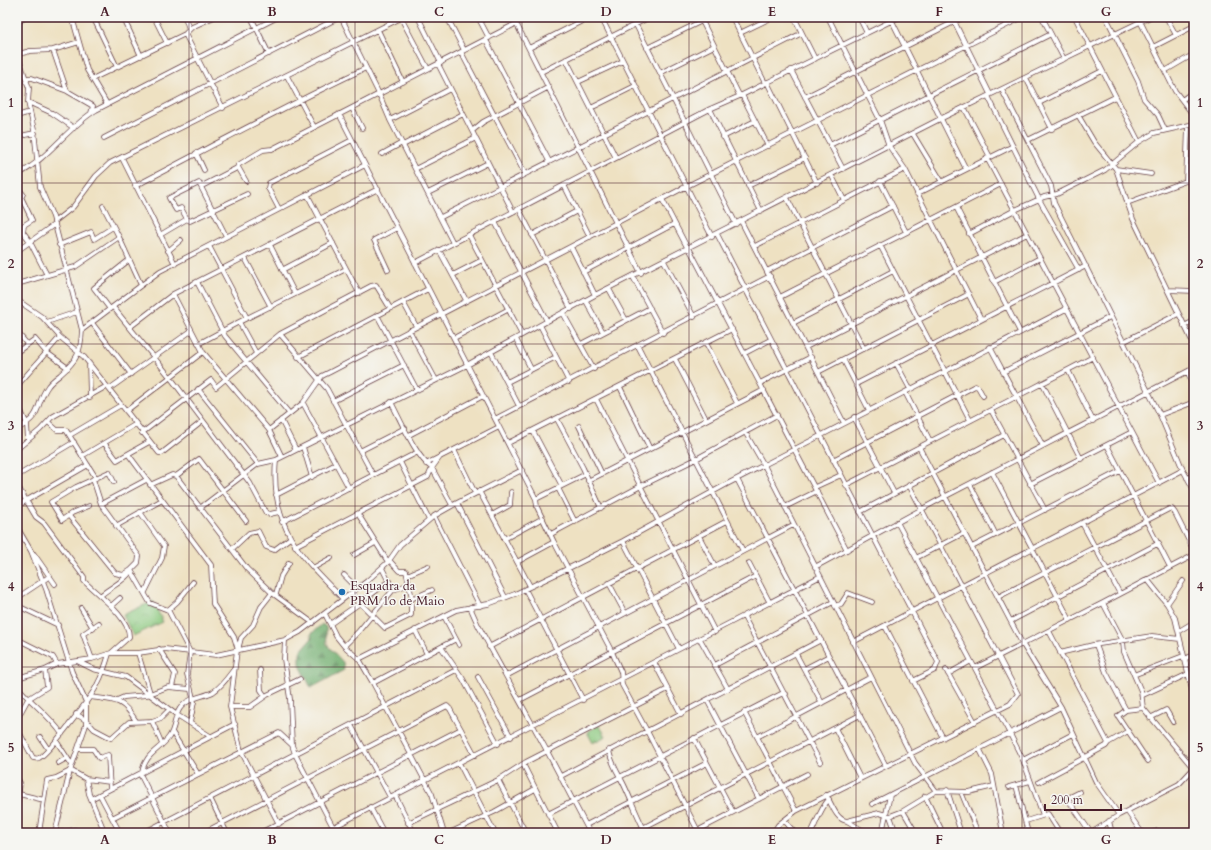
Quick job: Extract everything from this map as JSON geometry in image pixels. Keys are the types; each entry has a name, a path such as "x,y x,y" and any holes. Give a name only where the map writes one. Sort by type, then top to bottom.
{"street":[{"path":"17,23 26,17"},
{"path":"72,17 92,79 107,104"},
{"path":"93,17 117,67"},
{"path":"123,17 141,56"},
{"path":"154,17 167,43"},
{"path":"184,17 189,29"},
{"path":"92,79 185,34 189,29 214,17"},
{"path":"251,17 269,54"},
{"path":"17,175 37,163 91,113 197,57 278,17"},
{"path":"104,138 340,17 380,94 390,120 453,243"},
{"path":"17,251 73,207 96,176 108,165 402,17 428,69"},
{"path":"418,17 450,89 513,212"},
{"path":"447,17 525,174"},
{"path":"478,17 519,103 549,161"},
{"path":"513,17 579,146 641,273"},
{"path":"202,186 238,167 264,150 272,149 529,17"},
{"path":"529,48 590,17"},
{"path":"601,17 712,237"},
{"path":"632,17 736,224"},
{"path":"541,72 650,17"},
{"path":"647,48 701,19 710,17"},
{"path":"732,17 817,182"},
{"path":"740,33 773,17"},
{"path":"794,17 815,59"},
{"path":"828,17 880,120 889,146 905,169 981,319"},
{"path":"859,17 867,33"},
{"path":"415,263 710,108 741,95 815,59 867,33 891,19 900,17"},
{"path":"952,17 979,70 1012,146 1079,270"},
{"path":"805,97 964,17"},
{"path":"269,430 303,403 319,380 330,372 687,186 1023,17"},
{"path":"1042,17 1064,60"},
{"path":"1075,17 1139,142"},
{"path":"1106,17 1138,81 1144,99 1158,115 1164,130"},
{"path":"1138,17 1175,91 1194,116"},
{"path":"200,508 258,464 276,460 322,438 467,365 586,300 712,237 817,182 832,176 842,169 940,119 1150,17"},
{"path":"1166,17 1176,35"},
{"path":"701,19 768,146"},
{"path":"891,19 966,169"},
{"path":"1153,47 1194,26"},
{"path":"378,30 404,82"},
{"path":"441,217 648,110 802,33"},
{"path":"185,34 223,108"},
{"path":"830,145 1051,34"},
{"path":"19,54 30,51 53,50 79,42"},
{"path":"17,46 20,62 29,88 28,102 35,132 37,163 42,195 54,223 82,330 79,353 68,368 48,386 35,417 27,424 17,429"},
{"path":"660,73 714,46"},
{"path":"53,50 67,91"},
{"path":"1165,71 1194,54"},
{"path":"566,59 616,158"},
{"path":"578,82 623,61"},
{"path":"135,186 196,153 366,68"},
{"path":"791,70 842,169"},
{"path":"1039,103 1102,71"},
{"path":"287,76 314,127"},
{"path":"26,82 28,78 32,78 67,91 92,106 91,113"},
{"path":"1026,78 1052,129"},
{"path":"591,108 636,86"},
{"path":"472,131 495,116 549,87"},
{"path":"390,120 450,89"},
{"path":"1002,90 1051,186 1052,195 1110,317 1160,415 1183,470 1194,490"},
{"path":"1182,100 1194,91"},
{"path":"1028,140 1115,97"},
{"path":"28,102 52,113 74,128"},
{"path":"964,107 1001,184 1159,483"},
{"path":"352,108 362,128"},
{"path":"710,108 761,211"},
{"path":"17,116 30,112"},
{"path":"339,114 522,470 536,499 537,507 567,569 612,652 620,672 621,680 633,706 647,731 696,832 807,774"},
{"path":"382,154 463,114"},
{"path":"1078,115 1094,142 1116,169 1132,219 1194,345"},
{"path":"724,137 755,121"},
{"path":"969,234 1015,210 1052,195 1113,165 1139,142 1154,133 1194,124"},
{"path":"1186,181 1188,126"},
{"path":"26,135 35,132"},
{"path":"913,134 942,182"},
{"path":"416,169 476,138"},
{"path":"279,209 268,188 269,183 352,140"},
{"path":"917,194 1012,146"},
{"path":"196,153 204,170"},
{"path":"122,158 175,264"},
{"path":"748,186 805,158"},
{"path":"428,193 488,162"},
{"path":"82,330 152,276 226,236 365,165"},
{"path":"238,167 246,181"},
{"path":"755,246 905,169"},
{"path":"1116,169 1152,174"},
{"path":"832,176 844,200"},
{"path":"880,181 906,232"},
{"path":"1127,203 1186,181 1194,182"},
{"path":"187,219 181,208 176,210 169,198 196,183 199,183 202,186 212,212 226,236"},
{"path":"780,297 1001,184"},
{"path":"564,185 590,237"},
{"path":"17,187 23,194 22,199 32,220 24,225 23,230 47,275"},
{"path":"130,327 173,294 378,190"},
{"path":"160,235 187,219 190,221 212,212 247,194"},
{"path":"307,194 359,293"},
{"path":"787,198 864,349"},
{"path":"17,205 22,199"},
{"path":"662,199 674,224 719,303 847,550"},
{"path":"103,206 142,285"},
{"path":"767,271 893,206"},
{"path":"956,207 1020,332"},
{"path":"519,209 571,309"},
{"path":"532,235 577,211"},
{"path":"741,221 844,423"},
{"path":"495,222 546,321"},
{"path":"583,272 674,224"},
{"path":"59,245 91,232 94,239 113,227"},
{"path":"388,270 374,240 397,228"},
{"path":"717,234 770,340 938,662 935,670 914,681"},
{"path":"806,347 1027,234"},
{"path":"469,235 522,335"},
{"path":"17,284 66,270 80,264 118,238"},
{"path":"168,251 181,240"},
{"path":"282,270 333,243"},
{"path":"270,245 295,294"},
{"path":"880,245 970,420"},
{"path":"209,246 247,318"},
{"path":"571,247 596,295"},
{"path":"439,250 466,300"},
{"path":"245,258 271,307"},
{"path":"994,282 1040,258"},
{"path":"129,260 94,288 130,327 153,358 170,377 244,475 256,492 266,513 279,512"},
{"path":"453,275 482,260"},
{"path":"664,261 694,317"},
{"path":"856,384 1086,266"},
{"path":"198,344 346,269"},
{"path":"793,323 893,272"},
{"path":"780,297 820,275"},
{"path":"495,419 694,317 770,276"},
{"path":"633,277 663,333"},
{"path":"197,282 221,331 289,413"},
{"path":"142,433 211,380 216,386 280,334 359,293 376,285 390,308"},
{"path":"298,357 428,289"},
{"path":"609,289 626,320"},
{"path":"1168,290 1194,291"},
{"path":"173,294 203,352 269,430 282,457"},
{"path":"818,372 969,294"},
{"path":"17,300 47,322 60,337 89,363 159,454 203,421"},
{"path":"586,300 602,332"},
{"path":"403,302 416,326"},
{"path":"581,344 650,308"},
{"path":"454,338 509,309"},
{"path":"359,659 456,610 480,606 505,598 567,569 623,541 854,417 1066,309"},
{"path":"47,322 77,312"},
{"path":"563,313 594,369"},
{"path":"1123,342 1178,314"},
{"path":"377,315 417,390"},
{"path":"1003,372 1110,317"},
{"path":"1184,326 1194,321"},
{"path":"239,322 256,353"},
{"path":"92,323 131,374"},
{"path":"540,326 569,382"},
{"path":"508,444 732,329"},
{"path":"409,330 436,380"},
{"path":"17,449 52,417 108,388 131,374 191,331"},
{"path":"17,332 27,344"},
{"path":"280,334 319,380 333,401 373,475"},
{"path":"17,386 60,337"},
{"path":"17,352 35,339 46,352 68,368"},
{"path":"516,339 531,369"},
{"path":"744,353 770,340"},
{"path":"706,343 737,403"},
{"path":"638,346 743,551"},
{"path":"990,347 1043,446"},
{"path":"126,411 203,352"},
{"path":"491,352 519,406"},
{"path":"507,382 556,357"},
{"path":"760,383 811,357"},
{"path":"846,485 1093,357"},
{"path":"675,359 706,419"},
{"path":"843,359 869,410"},
{"path":"89,363 90,397"},
{"path":"896,363 910,389"},
{"path":"333,401 404,365"},
{"path":"815,568 921,509 1194,368"},
{"path":"1068,370 1093,421"},
{"path":"1188,372 1194,390"},
{"path":"1042,383 1081,459"},
{"path":"833,460 977,386 983,396"},
{"path":"620,387 650,448"},
{"path":"198,389 258,464"},
{"path":"588,481 682,431 764,390"},
{"path":"905,392 930,441"},
{"path":"409,434 483,396"},
{"path":"596,399 639,487 673,550 714,632"},
{"path":"392,402 418,452 426,464 432,468 452,505"},
{"path":"1160,415 1194,402"},
{"path":"17,403 27,424 28,440"},
{"path":"303,403 349,488"},
{"path":"70,435 121,404"},
{"path":"991,410 1045,510"},
{"path":"551,534 777,415"},
{"path":"854,417 894,493"},
{"path":"557,419 586,474 601,508"},
{"path":"281,420 296,450"},
{"path":"48,422 57,430 66,430 70,435 94,478 101,504 139,556 138,562 126,578 109,588 100,596"},
{"path":"82,456 105,444 136,424"},
{"path":"579,426 602,474"},
{"path":"426,464 499,427"},
{"path":"360,451 405,428"},
{"path":"533,431 575,522"},
{"path":"745,432 764,465 793,525 918,768 936,791"},
{"path":"1030,484 1132,432"},
{"path":"860,512 1004,435"},
{"path":"17,476 74,442"},
{"path":"105,444 117,460 149,442"},
{"path":"1107,445 1159,543 1170,567"},
{"path":"303,447 312,477"},
{"path":"919,447 1023,645 1061,707 1084,758 1104,794 1119,815"},
{"path":"454,450 477,492 492,515 530,586"},
{"path":"282,522 418,452"},
{"path":"128,454 211,565 213,604 234,637 237,650"},
{"path":"295,546 428,477 432,468 440,457"},
{"path":"150,485 172,475 176,476 199,459 246,521"},
{"path":"276,460 276,495 282,522 295,546 312,568 343,599"},
{"path":"400,462 429,520"},
{"path":"276,495 336,464"},
{"path":"17,506 88,465"},
{"path":"17,678 45,670 57,664 78,662 110,653 138,653 159,649 216,655 285,640 313,623 382,568 389,562 400,545 434,516 456,502 522,470"},
{"path":"853,642 1183,470"},
{"path":"972,547 1120,471"},
{"path":"88,506 72,513 70,516 62,520 50,502 94,478 109,472 114,482"},
{"path":"992,472 1070,620"},
{"path":"536,499 586,474"},
{"path":"785,507 841,475"},
{"path":"176,476 247,569 274,594 313,623"},
{"path":"1187,478 1194,476"},
{"path":"737,479 793,591 821,640 886,766"},
{"path":"101,504 146,480"},
{"path":"970,484 996,535"},
{"path":"17,485 36,517 44,523 84,577 84,581 120,616 129,634 129,637 110,653 98,684 90,697 76,714 57,742 48,750 38,758 33,758 17,728"},
{"path":"773,833 784,820 796,811 997,711 1010,704 1018,694 909,485"},
{"path":"492,515 510,505 511,492"},
{"path":"116,526 162,500"},
{"path":"456,502 505,598"},
{"path":"998,597 1146,519 1168,509 1172,509 1194,551"},
{"path":"140,512 164,546 162,558 145,592"},
{"path":"352,592 360,603 385,628 388,628 411,616 412,598 406,571 399,571 389,562 375,543 358,514"},
{"path":"70,516 115,573 123,575 131,570"},
{"path":"434,516 480,606"},
{"path":"504,539 543,518"},
{"path":"489,647 727,521"},
{"path":"897,522 1023,760 1043,815"},
{"path":"1082,523 1120,594"},
{"path":"506,676 793,525"},
{"path":"17,527 31,551 55,584"},
{"path":"232,550 249,533 258,531 266,547 274,550 290,538"},
{"path":"916,558 964,533"},
{"path":"699,536 715,566"},
{"path":"623,541 679,649"},
{"path":"517,562 554,542"},
{"path":"354,555 375,543"},
{"path":"1011,621 1159,543"},
{"path":"31,551 58,625 69,662 86,702 87,721 70,771 55,833 75,830 82,833"},
{"path":"975,668 1023,645 1194,555"},
{"path":"312,568 331,558"},
{"path":"279,824 242,751 230,707 234,668 241,638 253,625 260,607 274,594 281,576 289,563"},
{"path":"749,563 770,603"},
{"path":"407,575 428,566"},
{"path":"382,568 393,590"},
{"path":"131,570 150,603 168,610 190,652 187,674 193,699 193,714 190,723"},
{"path":"50,576 17,598 17,607 58,625"},
{"path":"344,576 357,588"},
{"path":"520,700 756,576"},
{"path":"322,833 395,794 475,756 820,577"},
{"path":"1147,579 1167,604 1175,618 1194,698"},
{"path":"330,624 389,581"},
{"path":"1167,604 1183,581"},
{"path":"168,610 177,602 193,582"},
{"path":"609,583 625,613"},
{"path":"344,646 372,616 393,590 410,584"},
{"path":"524,589 583,700"},
{"path":"412,598 432,590"},
{"path":"715,665 807,617 834,604 841,604 848,593 872,602"},
{"path":"111,606 120,598"},
{"path":"1080,792 1070,797 1069,801 1091,833 1119,815 1179,784 1194,768 1143,708 1143,695 1136,674 1124,652 1124,641 1103,603"},
{"path":"470,607 489,647 520,700 590,833"},
{"path":"81,608 93,628"},
{"path":"325,614 344,646 359,659 373,683 410,756 425,780 438,808 436,811 444,833"},
{"path":"444,616 459,645"},
{"path":"744,617 772,667 783,693 797,716 820,762"},
{"path":"1178,631 1194,622"},
{"path":"92,659 83,634 99,623"},
{"path":"885,626 943,738"},
{"path":"415,630 427,654"},
{"path":"1048,631 1108,743"},
{"path":"1060,653 1096,645 1158,636 1180,638"},
{"path":"700,638 728,689"},
{"path":"17,639 53,657 57,664"},
{"path":"373,683 456,639"},
{"path":"285,640 284,658 288,684 292,745 294,754 333,827"},
{"path":"561,776 602,753 681,714 821,640"},
{"path":"1096,645 1106,672 1126,710"},
{"path":"441,647 463,679 498,744"},
{"path":"159,649 175,674 172,687"},
{"path":"138,653 150,693"},
{"path":"796,654 822,703"},
{"path":"1136,674 1194,655"},
{"path":"804,669 829,656"},
{"path":"971,661 947,672 975,722"},
{"path":"78,662 102,671 126,677 150,693 169,710 210,736"},
{"path":"654,662 681,714"},
{"path":"170,833 141,774 143,765 149,756 172,732 181,706 193,699 214,691 234,668"},
{"path":"17,719 28,700 46,687 45,670"},
{"path":"260,670 261,690 265,696"},
{"path":"143,833 456,670"},
{"path":"1143,695 1188,674"},
{"path":"478,677 511,737"},
{"path":"757,737 872,677"},
{"path":"230,707 250,707 265,696 300,679"},
{"path":"17,686 28,700 49,717 62,734"},
{"path":"90,697 117,700 172,687 190,689"},
{"path":"408,822 498,780 522,764 668,689"},
{"path":"548,814 783,693"},
{"path":"117,700 129,708 136,721"},
{"path":"706,700 759,799"},
{"path":"203,833 447,706 475,756"},
{"path":"872,804 980,750 1061,707"},
{"path":"1143,708 1126,710 1118,716 1148,761"},
{"path":"76,714 87,721 94,729 111,738 129,722 152,721 161,718 169,710"},
{"path":"1150,718 1166,710 1173,722"},
{"path":"744,712 796,811"},
{"path":"633,833 860,715"},
{"path":"152,721 162,744"},
{"path":"90,799 141,774 183,750 235,724"},
{"path":"351,725 390,797"},
{"path":"835,728 860,778"},
{"path":"260,833 461,729"},
{"path":"1039,782 1106,746 1108,743 1128,731"},
{"path":"172,732 198,774"},
{"path":"112,818 277,733 281,734 292,745"},
{"path":"1023,760 1073,734"},
{"path":"40,737 48,750"},
{"path":"694,738 733,812"},
{"path":"57,742 72,765"},
{"path":"78,748 92,749 99,758 108,755 110,789"},
{"path":"609,750 610,759 626,788 630,802 646,833"},
{"path":"980,750 991,771 1003,833"},
{"path":"602,753 610,759"},
{"path":"58,763 67,758"},
{"path":"459,763 495,833"},
{"path":"586,825 707,763"},
{"path":"522,764 557,832"},
{"path":"70,771 86,779 110,782"},
{"path":"39,833 47,780 56,778 70,771"},
{"path":"17,778 19,794 17,806"},
{"path":"86,779 90,799 105,833"},
{"path":"498,780 526,833"},
{"path":"1009,787 1030,781"},
{"path":"1016,785 1028,833"},
{"path":"848,821 879,813 888,815 903,811 925,796 936,791 947,790 961,792 981,790 994,786"},
{"path":"449,833 486,816 535,789"},
{"path":"947,790 961,833"},
{"path":"961,792 978,833"},
{"path":"19,794 44,800"},
{"path":"395,794 414,833"},
{"path":"100,795 120,833"},
{"path":"826,795 837,815 844,821 848,821 867,833"},
{"path":"882,833 888,815 890,795"},
{"path":"925,796 943,833"},
{"path":"210,798 227,833"},
{"path":"812,833 817,823 819,813 829,799"},
{"path":"370,807 384,833"},
{"path":"903,811 916,833"},
{"path":"1127,811 1142,833"},
{"path":"1026,821 1049,814 1059,833"},
{"path":"888,815 896,833"},
{"path":"784,820 795,833"},
{"path":"1109,821 1112,833"},
{"path":"1151,833 1158,831 1160,833"}],"green space":[{"path":"153,601 163,622 133,636 123,615"},
{"path":"322,624 326,627 327,645 343,662 344,670 311,688 300,665 300,652 312,638 311,634"},
{"path":"599,725 606,736 593,743 587,732"}],"place":[{"name":"Esquadra da PRM 1o de Maio","path":"342,592"}]}
